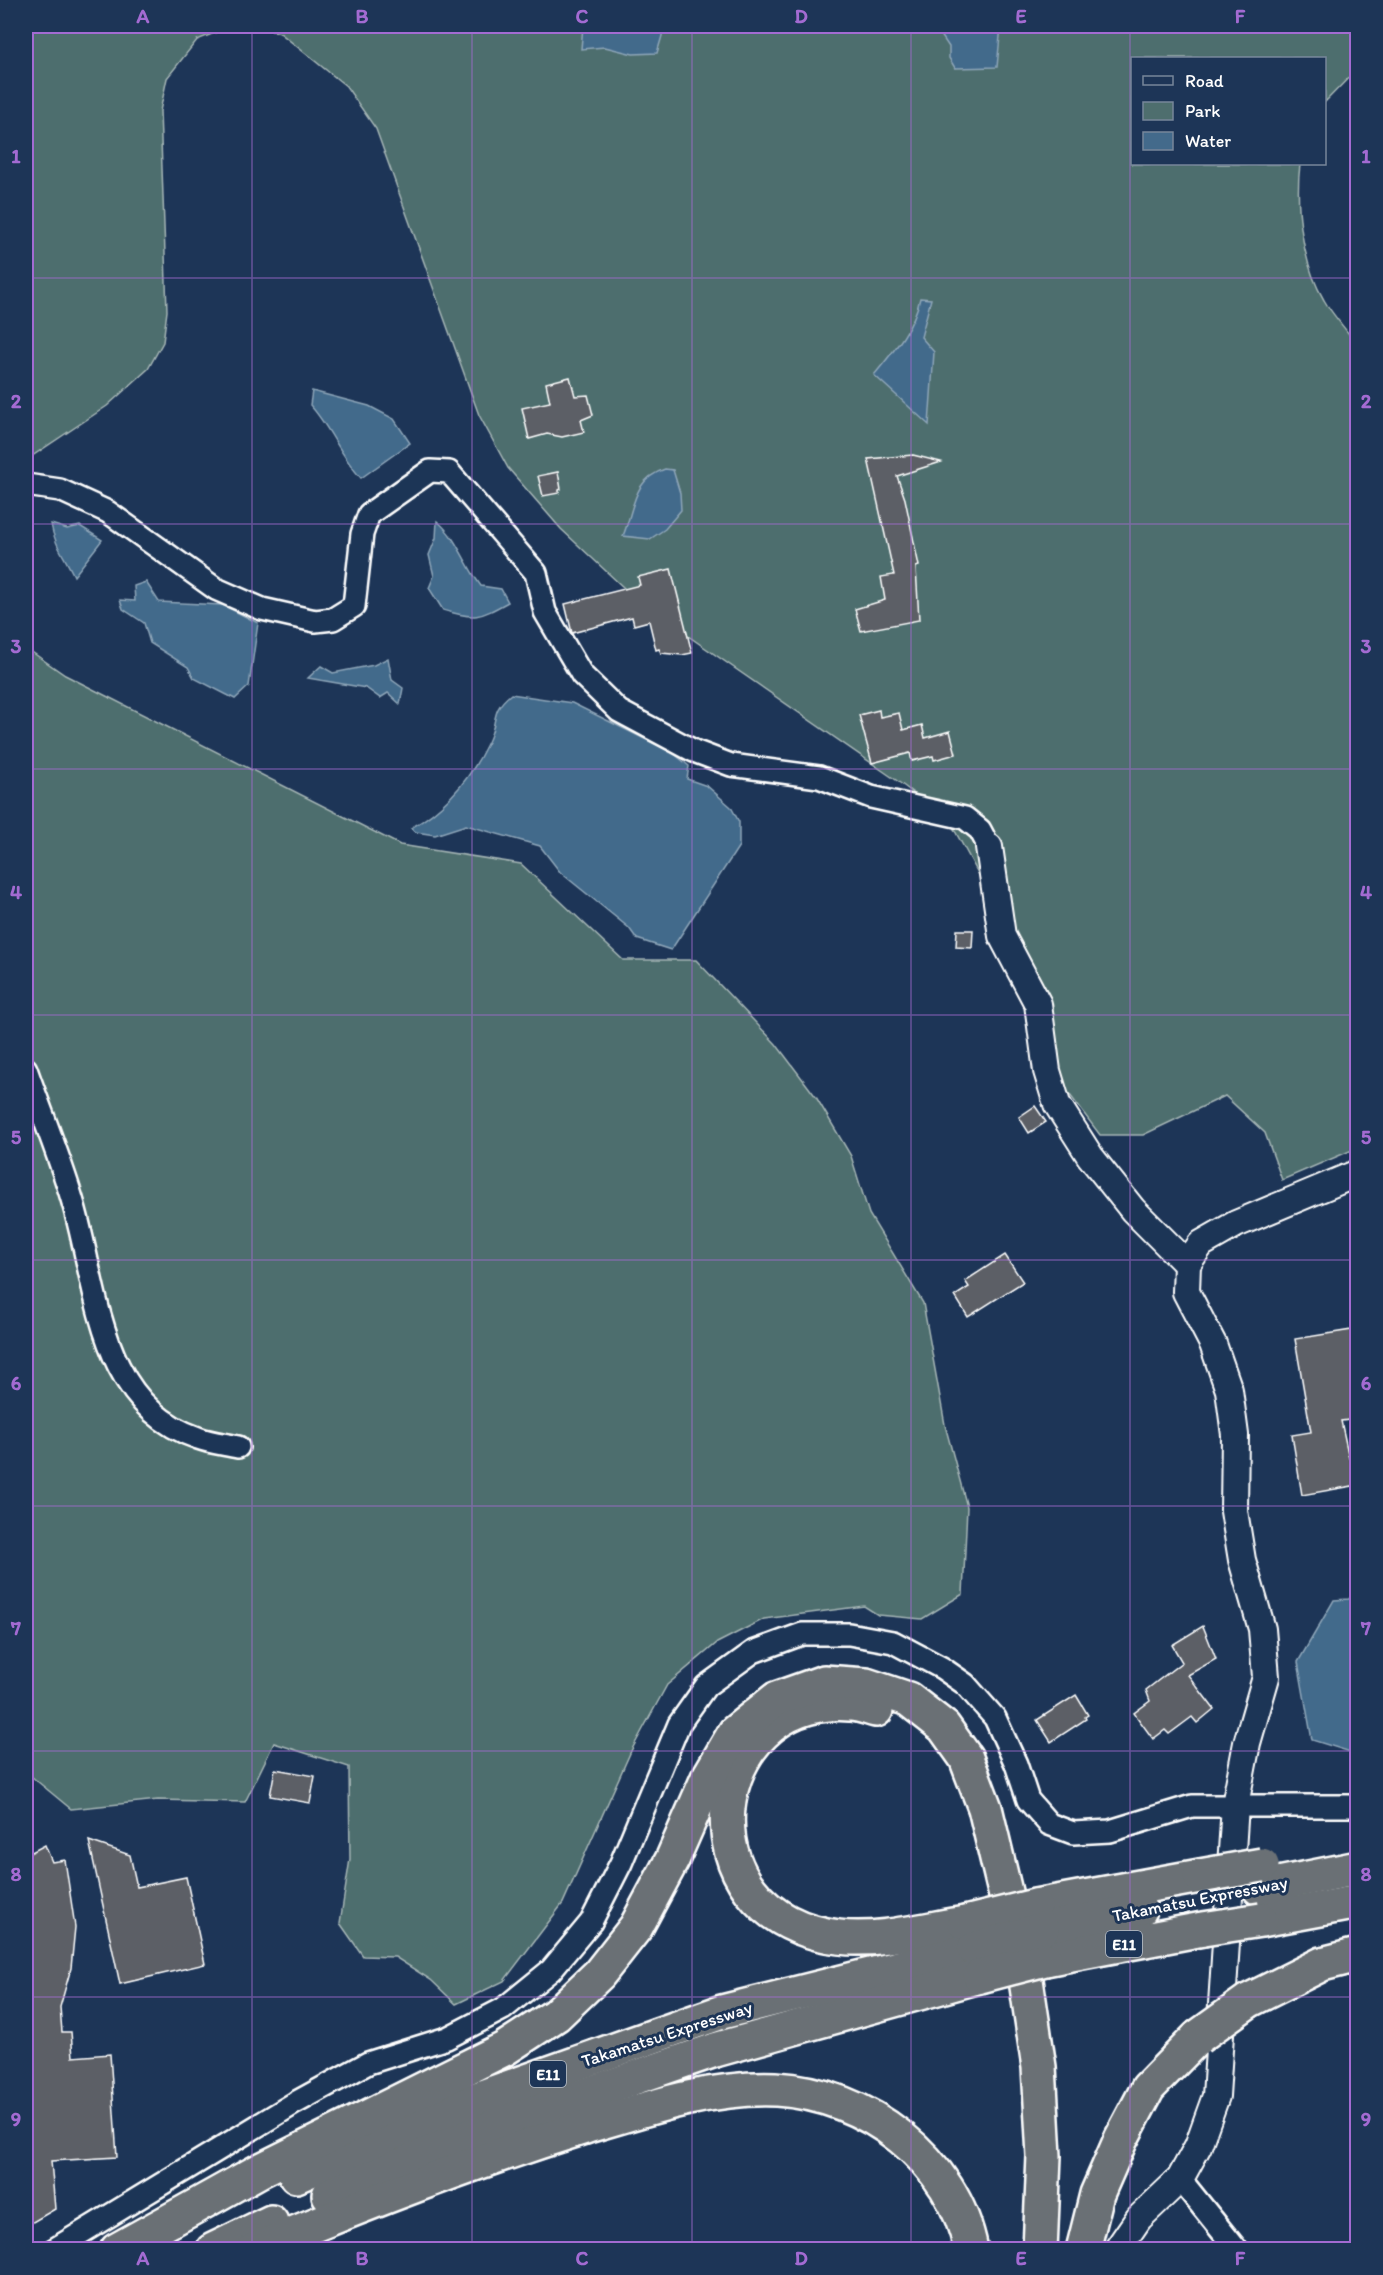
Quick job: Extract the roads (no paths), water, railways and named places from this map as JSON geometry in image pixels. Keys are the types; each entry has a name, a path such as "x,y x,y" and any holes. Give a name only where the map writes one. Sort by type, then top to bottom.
{"highway":[{"path":"117,2250 259,2170 504,2049 556,2015 599,1974 636,1927 672,1860 708,1778 735,1732 777,1699 824,1682 866,1685 908,1699 944,1727 966,1758 985,1808 1021,1957 1039,2067 1044,2156 1040,2250"},
{"path":"1020,2250 1025,2110 1013,2011 970,1823 952,1775 923,1734 891,1713 849,1704 809,1707 769,1727 740,1761 728,1798 726,1836 736,1871 762,1905 796,1927 839,1937 894,1934 973,1949 1041,1931 1200,1902"},
{"path":"1260,1876 1358,1856"},
{"name":"Takamatsu Expressway","path":"1041,1931 1200,1902 1260,1876 1358,1868"},
{"name":"Takamatsu Expressway","path":"1200,1902 1261,1920 1358,1902"},
{"name":"E11","path":"973,1949 1041,1931"},
{"name":"Takamatsu Expressway","path":"140,2250 225,2207 465,2103 722,2012 973,1949"},
{"name":"Takamatsu Expressway","path":"213,2250 326,2196 494,2126 715,2050 973,1949"},
{"path":"1083,2250 1097,2193 1121,2139 1149,2088 1198,2037 1248,2001 1322,1964 1358,1955"},
{"path":"254,2250 498,2154 634,2112 720,2093 776,2089 825,2098 866,2112 908,2142 941,2176 967,2228 971,2250"}],"street":[{"path":"26,485 60,490 108,512 216,589 262,609 315,621 333,619 354,606 362,534 369,514 430,471 448,472 537,573 545,612 582,675 619,711 694,751 731,765 819,777 871,797 965,818 980,830 989,846 1002,936 1038,1004 1047,1071 1057,1104 1090,1156 1126,1201 1187,1264"},
{"path":"26,1069 73,1199 89,1281 115,1361 137,1397 165,1421 197,1438 238,1447"},
{"path":"1117,2250 1139,2218 1180,2179 1198,2146 1216,2096 1234,1805 1247,1743 1266,1677 1262,1629 1242,1560 1234,1511 1235,1435 1229,1390 1213,1344 1186,1292 1187,1264 1201,1244 1236,1224 1358,1173"},
{"path":"53,2250 295,2103 358,2069 447,2038 502,2009 551,1970 591,1922 621,1863 679,1724 706,1686 753,1652 802,1634 849,1634 893,1642 942,1668 965,1684 994,1718 1016,1764 1028,1800 1048,1824 1073,1833 1110,1831 1192,1806 1358,1806"},
{"path":"1180,2179 1238,2250"}],"water":[{"path":"583,26 662,26 662,36 657,53 633,54 605,47 581,49"},
{"path":"935,26 1001,26 997,67 955,68 949,58 949,47"},
{"path":"920,298 931,299 921,337 934,352 929,425 874,375 908,329"},
{"path":"312,391 369,406 394,419 410,443 361,478 310,405"},
{"path":"665,469 673,470 680,493 681,510 665,529 650,539 623,536 640,487 654,474"},
{"path":"437,521 450,535 481,586 501,589 508,602 477,616 443,610 429,588 434,576 429,555 436,538"},
{"path":"51,524 67,529 80,526 102,540 74,576 57,544"},
{"path":"146,582 159,602 223,605 258,623 249,686 235,699 194,678 188,667 150,643 144,623 123,609 120,600 135,601 134,586"},
{"path":"388,658 392,680 403,688 400,704 388,693 380,698 366,688 308,678 321,666 333,673 374,665"},
{"path":"511,694 572,703 673,753 689,766 687,779 707,786 731,807 739,822 739,846 671,950 637,939 629,928 560,872 540,846 466,825 435,835 416,832 411,828 446,801 474,768 488,742 497,711"},
{"path":"1357,1589 1357,1754 1312,1740 1298,1662 1334,1600 1349,1599"}]}
